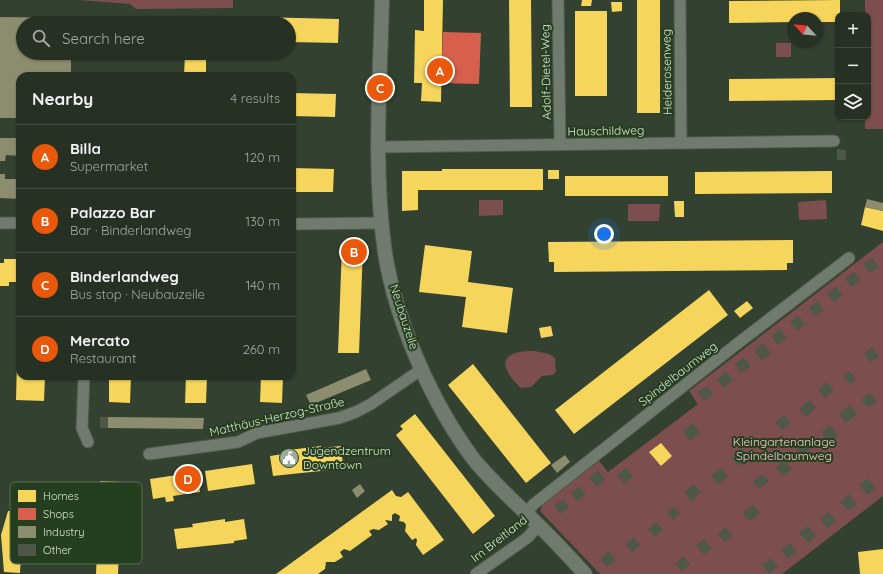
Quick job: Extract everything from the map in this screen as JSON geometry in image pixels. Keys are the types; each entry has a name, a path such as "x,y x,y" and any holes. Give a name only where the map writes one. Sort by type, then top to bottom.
{"street":[{"name":"Neubauzeile","path":"382,0 379,147 382,223 386,255 402,319 422,369 444,413 459,438 495,484 526,513 585,574"},
{"name":"Adolf-Dietel-Weg","path":"558,0 560,145"},
{"name":"Heiderosenweg","path":"680,0 681,143"},
{"name":"Hauschildweg","path":"379,147 834,142"},
{"path":"0,223 16,223"},
{"path":"296,224 382,223"},
{"name":"Spindelbaumweg","path":"526,513 534,504 721,356 849,258"},
{"name":"Matthäus-Herzog-Straße","path":"149,454 238,442 256,433 339,418 356,412 371,404 422,369"},
{"path":"84,380 82,428 88,442"},
{"name":"Im Breitland","path":"476,574 527,538 538,526"}],"green space":[{"path":"79,0 233,0 233,8 136,9 130,4"},
{"path":"865,0 883,0 883,129 865,129 865,120 871,120 871,12 865,12"},
{"path":"776,43 787,43 787,48 791,48 791,57 776,57"},
{"path":"479,200 503,200 503,215 479,216"},
{"path":"826,200 827,219 799,220 798,202"},
{"path":"628,204 660,204 659,221 628,221"},
{"name":"Kleingartenanlage Spindelbaumweg","path":"883,242 883,496 782,574 600,574 540,511 543,504 599,461 608,472 698,404 689,391"},
{"path":"535,351 549,354 555,358 556,372 553,375 542,376 531,387 521,388 507,371 506,361 508,357 515,353"}],"building: Homes":[{"path":"424,0 443,0 441,102 421,101 422,83 414,83 415,30 424,31"},
{"path":"509,0 531,0 532,107 510,107"},
{"path":"582,0 592,0 591,6 581,6"},
{"path":"637,0 660,0 660,113 637,113"},
{"path":"840,0 840,12 835,12 835,22 823,22 823,12 787,12 787,22 729,23 729,1"},
{"path":"611,2 622,2 622,11 612,12"},
{"path":"575,11 607,11 607,96 575,96"},
{"path":"296,18 339,19 338,43 296,42"},
{"path":"185,60 206,60 206,72 184,72"},
{"path":"835,78 835,100 729,101 729,79"},
{"path":"296,93 336,94 335,117 296,116"},
{"path":"296,168 334,169 333,192 296,192"},
{"path":"442,169 543,169 543,190 418,190 418,210 402,211 402,171 442,171"},
{"path":"548,170 559,170 559,179 548,179"},
{"path":"832,171 832,193 695,194 695,172"},
{"path":"565,176 668,176 668,196 565,196"},
{"path":"674,201 684,201 684,217 675,217"},
{"path":"865,207 883,211 883,231 861,225"},
{"path":"793,240 793,263 787,263 787,270 554,272 554,262 549,262 548,242"},
{"path":"425,245 472,251 468,282 513,288 507,333 462,327 466,297 419,292"},
{"path":"342,246 363,247 359,353 338,353"},
{"path":"4,259 16,259 16,282 9,282 9,286 0,286 0,263 4,263"},
{"path":"709,290 728,315 574,434 555,410"},
{"path":"747,301 753,308 740,318 734,311"},
{"path":"551,326 553,336 541,338 539,328"},
{"path":"473,364 551,463 526,483 448,385"},
{"path":"17,380 45,380 44,401 16,400"},
{"path":"109,380 131,380 130,403 109,402"},
{"path":"186,380 207,380 206,403 185,403"},
{"path":"261,380 283,380 282,403 260,402"},
{"path":"415,414 495,516 473,534 396,435 403,429 400,426"},
{"path":"661,443 672,456 661,466 649,452"},
{"path":"321,446 321,448 341,446 343,466 330,468 330,470 273,476 270,456 289,453 289,450"},
{"path":"252,464 255,484 208,491 205,471"},
{"path":"197,472 200,492 173,496 174,501 166,502 165,497 153,499 150,479"},
{"path":"100,481 122,482 100,482"},
{"path":"392,490 396,496 401,497 408,492 444,540 423,555 416,545 416,538 412,540 405,531 406,525 404,522 399,521 400,516 395,513 392,515 392,521 385,520 388,524 379,530 373,529 369,531 372,535 350,551 344,549 340,552 343,557 335,562 326,562 325,569 318,574 276,574"},
{"path":"8,511 10,511 10,564 20,564 20,573 4,572 1,535"},
{"path":"225,519 225,522 244,519 247,539 234,541 234,543 177,549 174,529 193,527 192,524"},
{"path":"883,549 883,574 860,574 858,552"},
{"path":"96,564 118,564 118,574 96,574"}],"building: Shops":[{"path":"443,32 481,33 479,84 441,83"}],"building: Industry":[{"path":"0,17 16,17 16,60 71,60 71,72 16,72 16,118 0,118"},
{"path":"0,138 16,138 16,156 6,155 5,161 0,161"},
{"path":"0,174 5,174 5,179 16,179 16,199 0,198"},
{"path":"867,199 883,203 883,211 865,207"},
{"path":"366,369 371,380 311,405 306,395"},
{"path":"108,417 204,418 203,429 108,428"},
{"path":"565,455 570,462 557,473 551,465"},
{"path":"360,484 365,491 357,498 352,490"}],"building: Other":[{"path":"837,149 846,150 846,160 837,160"},
{"path":"872,258 879,267 870,273 863,264"},
{"path":"854,272 861,280 852,287 845,279"},
{"path":"836,287 843,295 834,302 827,293"},
{"path":"817,301 824,310 815,316 809,308"},
{"path":"798,315 805,324 797,331 790,322"},
{"path":"780,329 787,338 778,345 771,336"},
{"path":"763,343 771,353 762,360 754,351"},
{"path":"872,347 879,356 871,363 864,354"},
{"path":"744,357 751,366 741,373 735,364"},
{"path":"726,371 733,380 724,388 717,379"},
{"path":"849,371 856,379 850,384 843,376"},
{"path":"827,382 834,390 825,398 818,390"},
{"path":"707,386 713,394 705,401 698,392"},
{"path":"869,392 877,401 869,408 861,400"},
{"path":"810,400 816,408 806,417 799,409"},
{"path":"849,405 857,414 846,423 839,414"},
{"path":"784,415 791,423 782,430 775,422"},
{"path":"100,417 108,417 108,428 100,428"},
{"path":"693,423 700,433 690,441 683,431"},
{"path":"830,425 838,435 829,442 821,432"},
{"path":"763,436 770,444 762,451 756,443"},
{"path":"806,440 812,447 803,455 796,448"},
{"path":"741,448 749,457 739,466 732,458"},
{"path":"784,460 792,469 783,476 776,468"},
{"path":"626,467 633,476 624,484 617,475"},
{"path":"721,468 728,476 718,485 711,476"},
{"path":"598,470 605,479 596,487 589,477"},
{"path":"762,474 769,481 759,489 753,482"},
{"path":"868,478 876,488 868,495 859,485"},
{"path":"694,484 701,493 691,501 684,492"},
{"path":"579,486 586,494 577,501 571,493"},
{"path":"849,494 857,504 848,511 840,502"},
{"path":"563,499 569,507 560,514 554,506"},
{"path":"753,505 760,513 750,521 743,513"},
{"path":"674,507 680,514 673,520 667,513"},
{"path":"829,512 836,521 827,528 820,519"},
{"path":"656,522 663,530 655,537 648,529"},
{"path":"808,526 816,536 808,543 799,533"},
{"path":"725,527 733,535 725,542 717,534"},
{"path":"634,537 640,545 632,552 625,544"},
{"path":"704,539 712,548 704,555 696,546"},
{"path":"790,543 797,551 788,559 781,550"},
{"path":"609,551 616,560 607,567 600,558"},
{"path":"684,556 690,564 682,571 675,563"},
{"path":"771,558 778,567 769,574 762,565"}],"place":[{"name":"Billa","path":"440,71"},
{"name":"Binderlandweg","path":"380,88"},
{"name":"Palazzo Bar","path":"354,252"},
{"name":"Jugendzentrum Downtown","path":"289,458"},
{"name":"Mercato","path":"188,479"}]}
